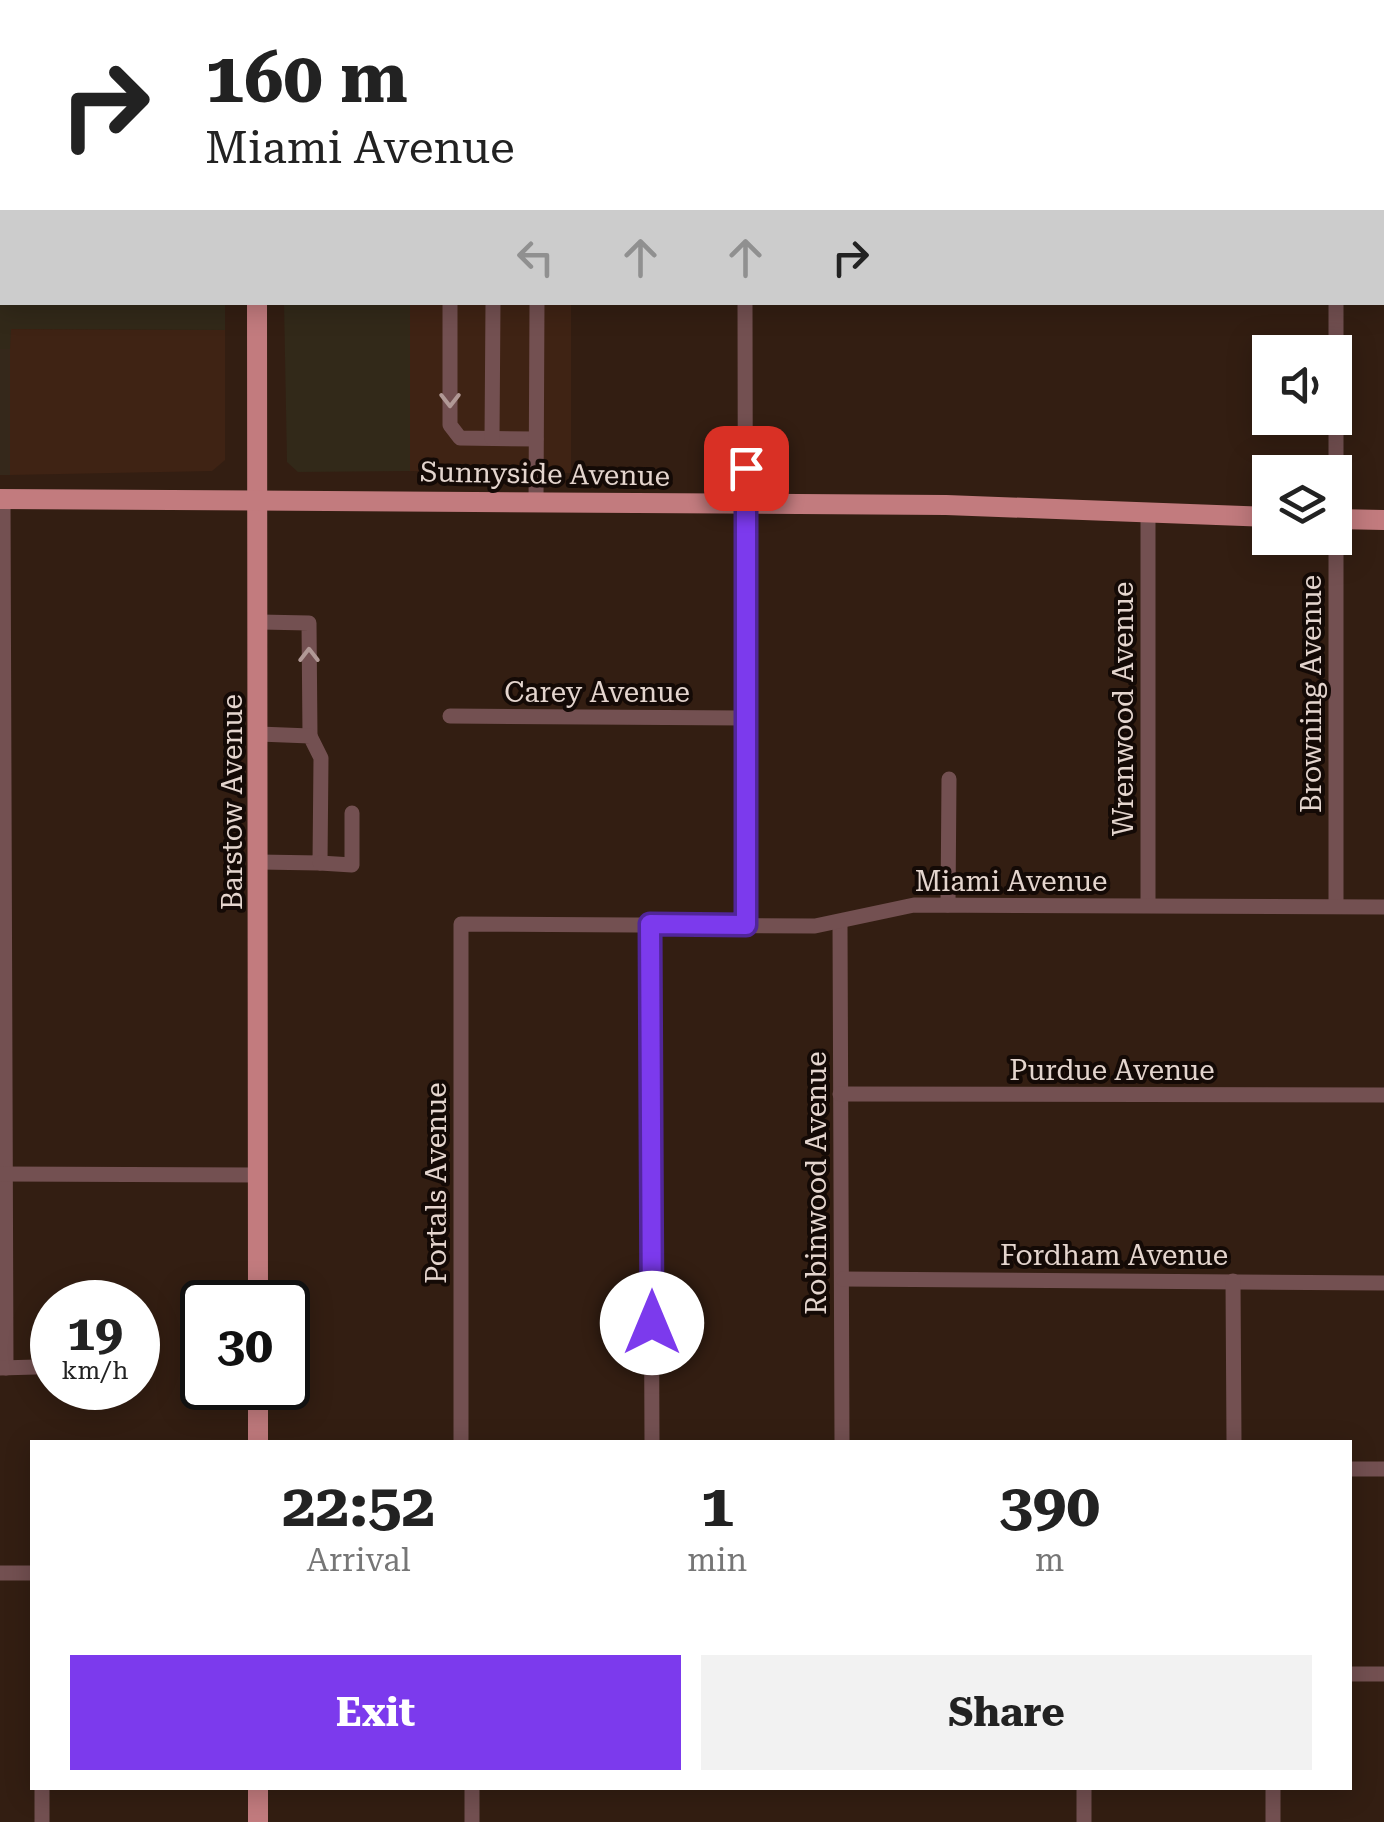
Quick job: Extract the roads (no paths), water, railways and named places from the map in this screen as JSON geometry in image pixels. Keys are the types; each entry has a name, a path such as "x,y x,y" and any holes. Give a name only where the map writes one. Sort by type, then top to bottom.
{"main road":[{"name":"Barstow Avenue","path":"257,305 258,1280"},
{"name":"Sunnyside Avenue","path":"2,499 746,502 1252,516"},
{"path":"1352,520 1384,520"},
{"path":"258,1410 258,1440"},
{"path":"258,1790 258,1822"}],"street":[{"path":"450,305 450,425 460,438 536,439"},
{"path":"492,438 493,305"},
{"path":"536,503 537,305"},
{"path":"746,305 746,925"},
{"name":"Browning Avenue","path":"1336,305 1336,455"},
{"path":"2,499 3,1368 30,1367"},
{"name":"Wrenwood Avenue","path":"1148,512 1148,905"},
{"name":"Browning Avenue","path":"1336,555 1336,906"},
{"path":"260,622 309,623 310,736 321,758 320,863"},
{"name":"Carey Avenue","path":"450,716 744,718"},
{"path":"259,734 310,736"},
{"path":"948,905 950,779"},
{"path":"259,862 352,864 352,814"},
{"name":"Miami Avenue","path":"460,924 840,923 886,909 948,905 1384,906"},
{"name":"Robinwood Avenue","path":"840,923 842,1440"},
{"name":"Portals Avenue","path":"460,924 461,1440"},
{"path":"650,924 652,1440"},
{"name":"Purdue Avenue","path":"840,1094 1384,1096"},
{"path":"2,1174 258,1175"},
{"name":"Fordham Avenue","path":"843,1279 1384,1283"},
{"path":"1234,1281 1234,1440"},
{"path":"1352,1469 1384,1469"},
{"path":"0,1572 30,1573"},
{"path":"1352,1674 1384,1674"},
{"path":"42,1790 42,1822"},
{"path":"472,1790 472,1822"},
{"path":"1084,1790 1084,1822"},
{"path":"1273,1790 1273,1822"}]}
